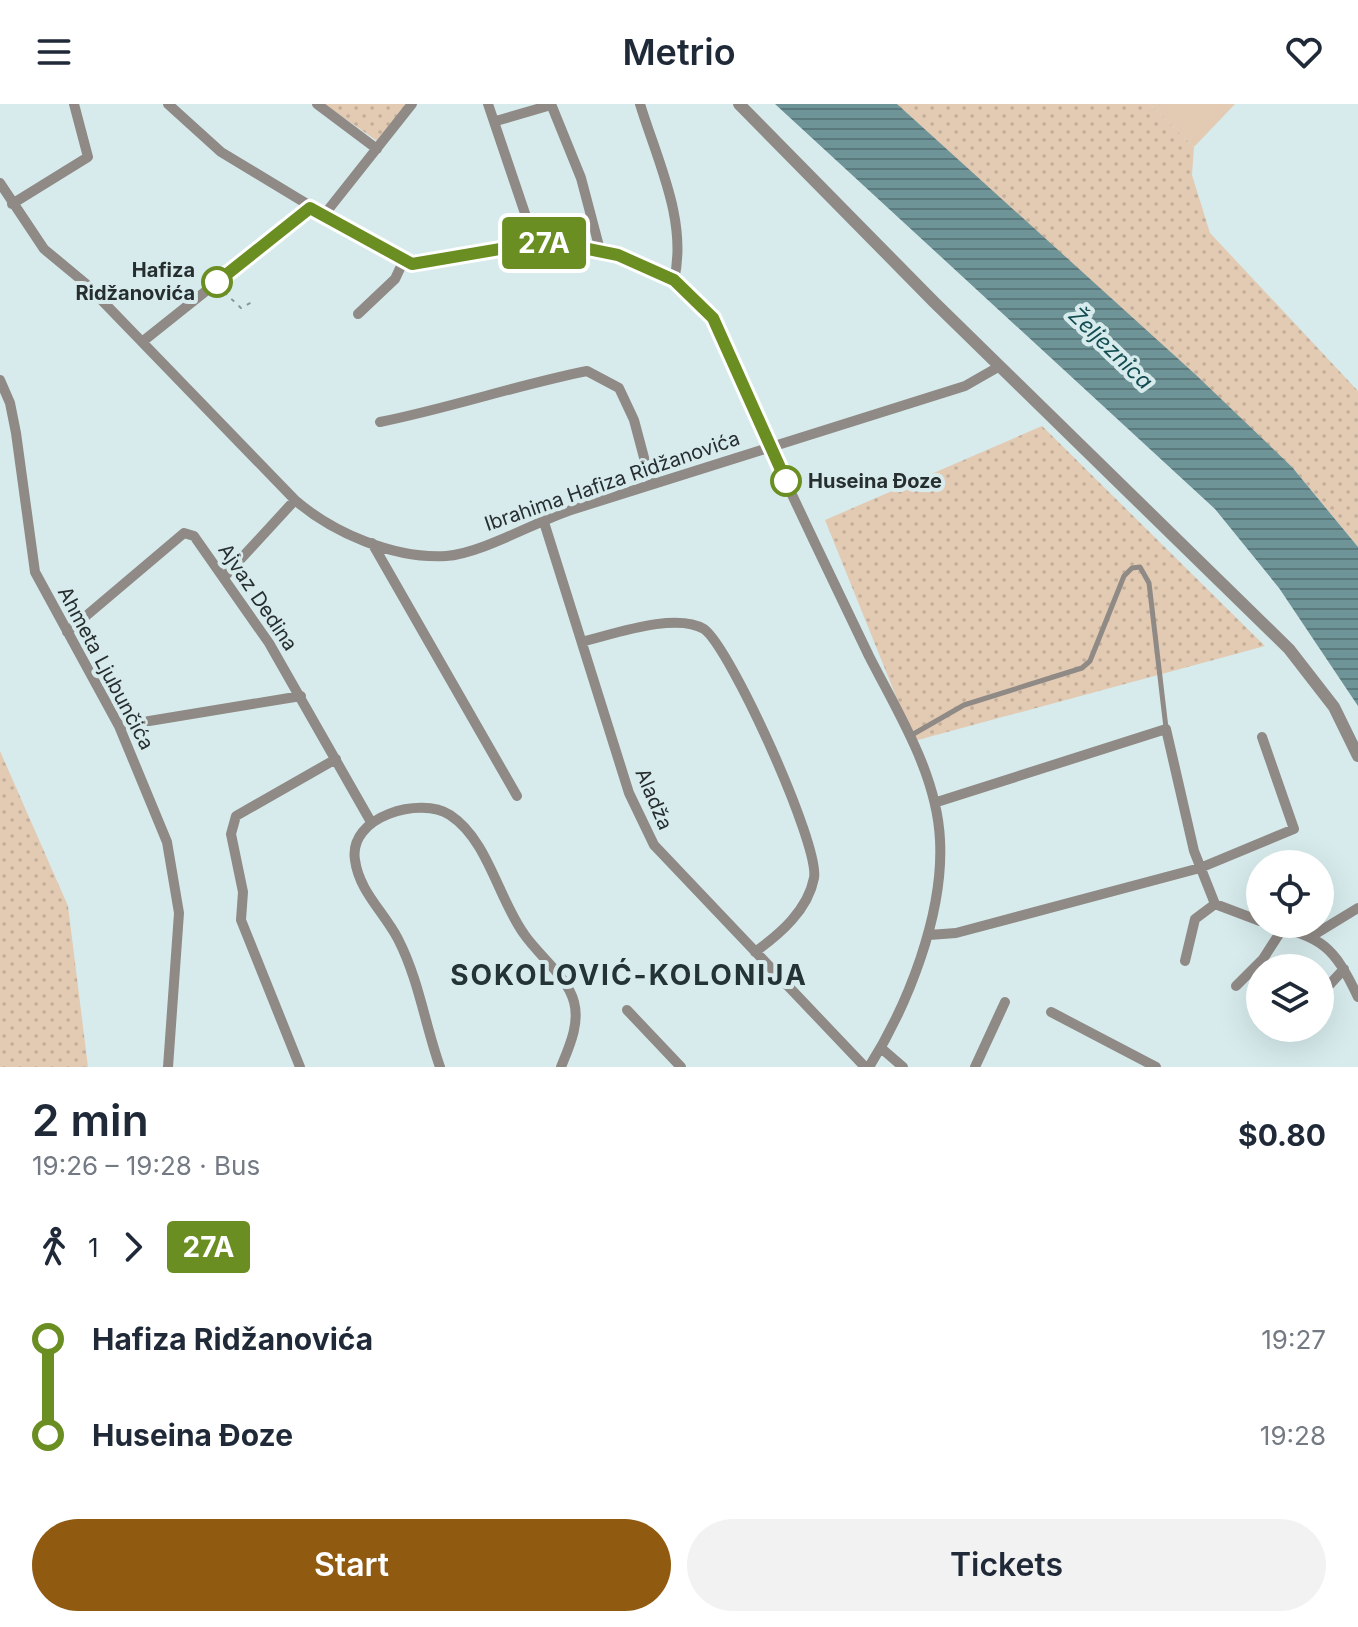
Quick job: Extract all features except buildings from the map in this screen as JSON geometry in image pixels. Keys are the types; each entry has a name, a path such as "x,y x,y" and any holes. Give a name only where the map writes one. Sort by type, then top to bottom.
{"street":[{"path":"12,204 88,157 74,104"},
{"path":"168,104 221,152 403,262 421,264 535,243 600,250 674,280 713,318 770,447 937,802 941,842 929,935 881,1048 867,1067"},
{"path":"317,104 377,149"},
{"path":"324,215 412,104"},
{"path":"488,104 535,243"},
{"path":"640,104 678,230 678,261 674,280"},
{"path":"739,104 1289,649 1334,707 1358,756"},
{"path":"496,121 551,105 581,178 600,250"},
{"name":"Ibrahima Hafiza Ridžanovića","path":"0,183 44,249 85,283 295,500 333,527 372,543 423,555 460,554 543,519 770,447"},
{"path":"142,342 310,208"},
{"path":"358,314 395,279 403,262"},
{"path":"770,447 965,386 1000,366"},
{"path":"380,422 455,407 542,380 587,371 619,388 634,420 651,484"},
{"name":"Ahmeta Ljubunčića","path":"0,380 10,403 16,433 35,572 119,726 163,830 175,876 178,945 168,1067"},
{"path":"225,576 295,500"},
{"name":"Aladža","path":"543,519 585,641 629,793 654,845 867,1067"},
{"name":"Ajvaz Dedina","path":"67,632 184,533 194,536 225,576 301,696 371,822"},
{"path":"372,543 517,796"},
{"path":"585,641 660,623 690,625 704,630 713,640 737,683 783,772 813,853 814,878 803,903 783,932 755,952"},
{"path":"119,726 301,696"},
{"path":"937,802 1166,729 1200,868 1215,904 1246,916"},
{"path":"929,935 956,933 1200,868 1294,829 1262,737"},
{"path":"300,1067 241,920 243,892 231,834 236,816 336,759"},
{"path":"440,1067 414,978 398,940 359,878 353,843 359,832 371,822 415,807 449,814 470,834 523,933 573,997 575,1027 561,1067"},
{"path":"1185,961 1195,919 1215,904"},
{"path":"1334,923 1358,908"},
{"path":"1236,986 1263,959 1277,938"},
{"path":"1314,938 1344,969 1358,997"},
{"path":"1334,980 1344,969"},
{"path":"975,1067 1005,1002"},
{"path":"627,1010 681,1067"},
{"path":"1051,1012 1156,1067"},
{"path":"881,1048 903,1067"}],"lane":[{"path":"909,737 964,705 1082,668 1090,661 1124,576 1132,568 1140,567 1149,583 1166,729"}],"path":[{"path":"217,282 241,308 254,301"}],"shaded area":[{"path":"324,104 410,104 383,145"},
{"path":"897,104 1150,104 1194,147 1192,175 1210,233 1358,391 1358,547 1292,467"},
{"path":"1150,104 1235,104 1194,147"},
{"path":"1042,426 1265,646 914,741 825,520"},
{"path":"0,751 68,906 88,1067 0,1067"}],"water":[{"name":"Željeznica","path":"775,104 897,104 1196,375 1292,467 1358,547 1358,706 1279,588 1215,509"}],"bus line":[{"name":"27A","path":"217,282 310,208 403,262 412,264 535,243 591,248 618,255 674,280 713,318 786,481"}],"place":[{"name":"Hafiza Ridžanovića","path":"217,282"},
{"name":"Huseina Đoze","path":"786,481"}],"district":[{"name":"SOKOLOVIĆ-KOLONIJA","path":"629,975"}]}
